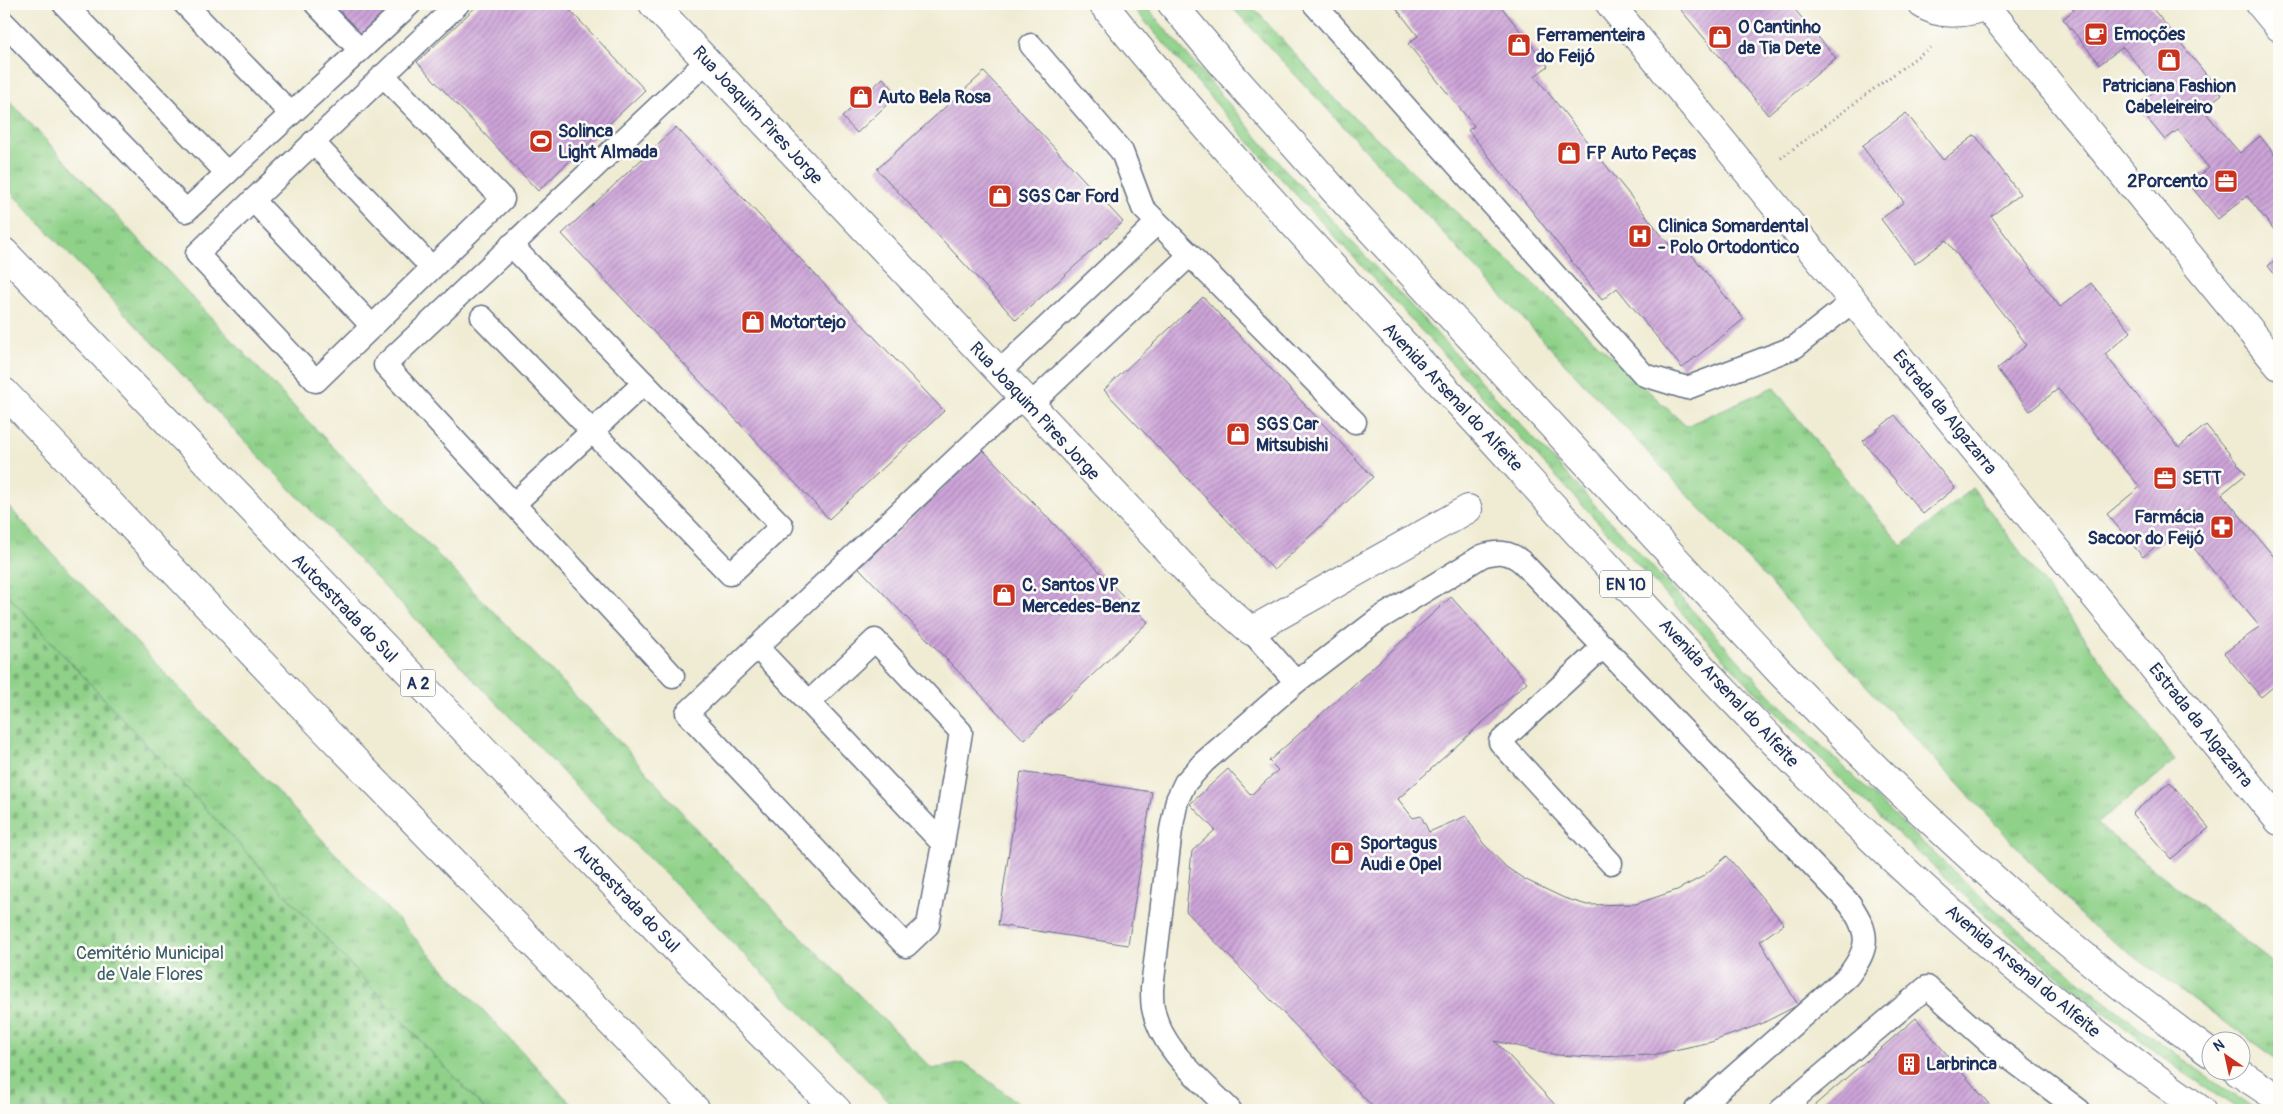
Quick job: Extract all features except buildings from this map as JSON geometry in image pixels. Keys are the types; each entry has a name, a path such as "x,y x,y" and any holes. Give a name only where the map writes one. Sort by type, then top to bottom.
{"main road":[{"name":"Rua Joaquim Pires Jorge","path":"653,4 1206,592 1252,632"},
{"name":"Avenida Arsenal do Alfeite","path":"1104,4 1261,187 1514,464 1804,772 1943,905 2009,963 2136,1064 2201,1110"},
{"name":"EN 10","path":"1172,4 1238,83 1334,190 1774,665 1840,733 1953,843 2055,932 2119,985 2200,1046"},
{"name":"Estrada da Algazarra","path":"1610,4 2279,821"},
{"path":"1922,4 1948,13 1987,5 2279,366"},
{"path":"2260,4 2279,27"},
{"name":"Autoestrada do Sul","path":"4,252 649,921 837,1110"},
{"path":"4,392 323,728 696,1110"},
{"path":"1252,632 1468,509"},
{"path":"2250,1080 2279,1099"}],"lane":[{"path":"64,4 227,173"},
{"path":"185,4 291,114"},
{"path":"316,4 360,50"},
{"path":"4,23 186,211 410,4"},
{"path":"383,75 503,199 316,381 197,254 313,142 383,75 458,4"},
{"path":"1314,4 1644,375 1687,388 1795,347 1854,301"},
{"path":"1031,45 1122,152 1142,208 1355,422"},
{"path":"673,676 385,364 707,61"},
{"path":"313,142 432,268"},
{"path":"253,200 372,326"},
{"path":"999,372 1157,223"},
{"path":"482,317 730,574 782,526 511,245"},
{"path":"809,702 875,640 961,732 928,926 906,946 687,713 1026,401 1190,255"},
{"path":"514,504 644,383"},
{"path":"1230,1110 1175,1053 1162,1032 1153,1008 1152,988 1171,830 1177,800 1186,783 1204,762 1296,682 1380,618 1450,574 1492,553 1503,552 1514,555 1522,562 1604,646 1850,904 1861,920 1865,932 1865,946 1861,959 1848,976 1696,1110"},
{"path":"1252,632 1296,682"},
{"path":"1604,646 1500,742 1611,863"},
{"path":"757,647 943,844"},
{"path":"1781,1110 1927,987 1993,1046 2078,1110"}],"path":[{"path":"1811,136 1939,40"}],"green space":[{"path":"1130,4 1144,4 1283,167 1776,701 1931,850 2027,937 2139,1027 2200,1070 2200,1082 2217,1082 2257,1110 2241,1110 2181,1071 2068,984 1983,913 1846,785 1730,665 1275,172"},
{"path":"1229,4 1250,4 1340,104 1686,426 1773,387 1902,546 1973,488 2175,761 2097,824 2279,968 2279,1061 2250,1040 2250,1032 2239,1032 2088,923"},
{"path":"4,95 299,412 622,744 705,839 932,1069 965,1063 1022,1106 1021,1110 897,1110 579,789 255,452 4,185"},
{"path":"4,502 577,1110 485,1110 4,591"},
{"name":"Cemitério Municipal de Vale Flores","path":"4,591 485,1110 4,1110"}],"place":[{"name":"Emoções","path":"2096,34"},
{"name":"O Cantinho da Tia Dete","path":"1720,37"},
{"name":"Ferramenteira do Feijó","path":"1519,45"},
{"name":"Patriciana Fashion Cabeleireiro","path":"2169,60"},
{"name":"Auto Bela Rosa","path":"861,97"},
{"name":"Solinca Light Almada","path":"541,141"},
{"name":"FP Auto Peças","path":"1569,153"},
{"name":"2Porcento","path":"2226,181"},
{"name":"SGS Car Ford","path":"1000,196"},
{"name":"Clinica Somardental - Polo Ortodontico","path":"1640,236"},
{"name":"Motortejo","path":"753,322"},
{"name":"SGS Car Mitsubishi","path":"1238,434"},
{"name":"SETT","path":"2165,478"},
{"name":"Farmácia Sacoor do Feijó","path":"2222,527"},
{"name":"C. Santos VP Mercedes-Benz","path":"1004,595"},
{"name":"Sportagus Audi e Opel","path":"1342,853"},
{"name":"Larbrinca","path":"1909,1064"}]}
